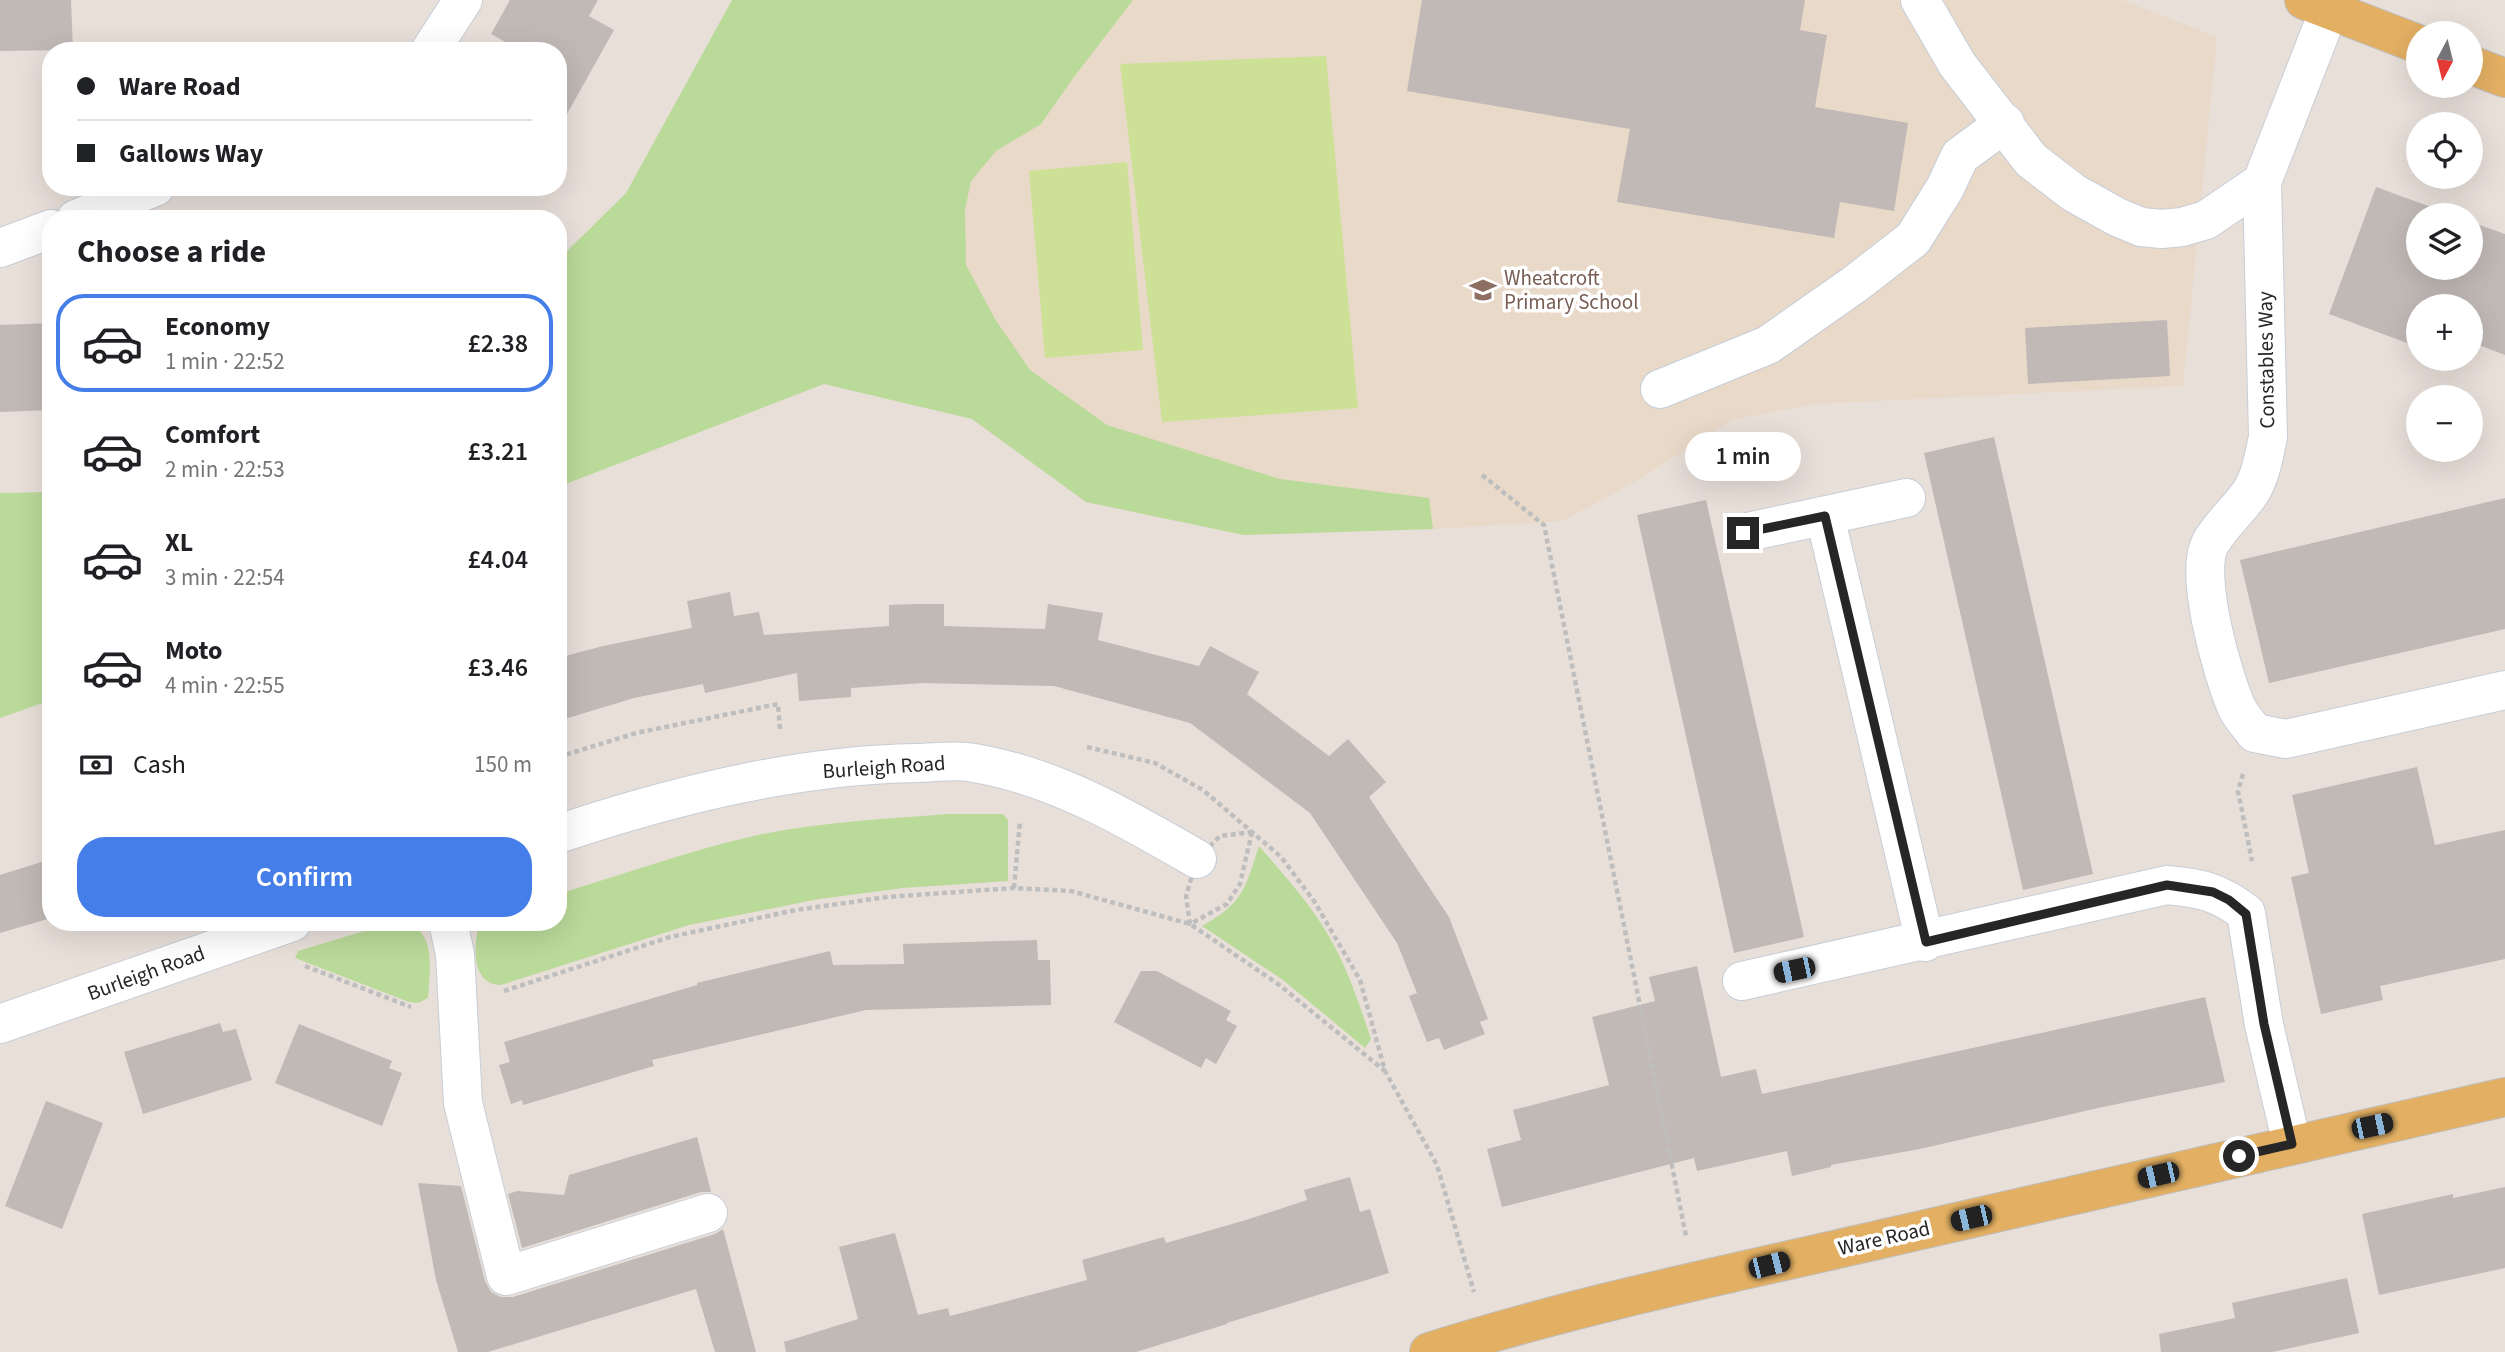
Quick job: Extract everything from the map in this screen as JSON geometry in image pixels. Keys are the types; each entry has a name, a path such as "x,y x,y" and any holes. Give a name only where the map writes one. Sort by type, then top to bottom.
{"main road":[{"path":"2316,5 2406,39"},
{"path":"2483,70 2505,78"},
{"name":"Ware Road","path":"1429,1352 1486,1334 1695,1282 2505,1097"}],"street":[{"path":"436,42 463,0"},
{"path":"1920,0 1957,64 2031,160 2074,193 2117,217 2141,227 2182,227 2206,219 2262,183"},
{"name":"Constables Way","path":"2255,733 2237,709 2224,669 2204,586 2204,568 2208,547 2251,491 2261,465 2267,436 2262,183 2316,5"},
{"path":"1660,389 1768,345 1856,284 1913,239 1945,188 1960,156 2004,123"},
{"path":"98,210 133,196"},
{"path":"0,248 42,232"},
{"path":"1743,533 1906,499"},
{"path":"1825,516 1926,942"},
{"path":"2255,733 2286,739 2505,690"},
{"name":"Burleigh Road","path":"567,831 690,796 786,776 875,764 972,762 1024,775 1125,817 1196,859"},
{"path":"1742,982 2167,885 2213,892 2229,900 2246,914 2264,1024 2292,1144"},
{"name":"Burleigh Road","path":"0,1024 266,931"},
{"path":"450,931 455,954 463,1103 506,1276 708,1213"}],"path":[{"path":"1482,475 1544,525 1695,1282"},
{"path":"567,754 636,733 778,704 786,776"},
{"path":"2246,914 2255,875 2238,791 2255,733"},
{"path":"1083,746 1156,763 1203,790 1281,856 1314,901 1360,980 1385,1071 1437,1165 1486,1334"},
{"path":"1014,888 1017,866"},
{"path":"281,931 284,958 423,1012 506,990 670,937 796,910 887,897 1014,888 1071,891 1190,924 1278,984 1385,1071"},
{"path":"1186,895 1190,924"}],"shaded area":[{"name":"Wheatcroft Primary School","path":"732,0 2122,0 2217,37 2183,386 1814,404 1732,420 1633,483 1562,521 1433,529 1244,535 1086,502 972,419"}],"green space":[{"path":"732,0 1133,0 1041,124 996,151 971,181 965,210 966,265 995,319 1030,370 1107,425 1280,479 1429,498 1433,529 1244,535 1086,502 972,419 824,384 567,484 567,251 626,193"},
{"path":"1326,56 1358,408 1162,422 1120,64"},
{"path":"1127,162 1143,350 1045,358 1029,171"},
{"path":"42,492 42,703 0,718 0,493"},
{"path":"949,814 1003,814 1008,820 1008,881 903,888 819,899 689,925 501,985 491,983 479,971 476,962 478,931 567,931 567,891 758,835 877,819"},
{"path":"1259,846 1320,921 1341,958 1371,1039 1365,1048 1283,980 1202,926 1226,910 1241,894"},
{"path":"364,931 419,931 425,938 430,960 428,998 418,1003 409,1002 295,958 298,951"}],"building":[{"path":"0,0 71,0 73,42 42,42 42,50 0,51"},
{"path":"510,0 598,0 589,16 614,30 567,114 567,42 505,42 491,34"},
{"path":"1422,0 1805,0 1800,30 1827,35 1815,107 1908,123 1894,211 1840,202 1834,238 1617,202 1630,129 1407,91"},
{"path":"2376,187 2420,203 2406,203 2406,280 2483,280 2483,226 2505,234 2505,355 2483,347 2483,294 2406,294 2406,343 2329,314"},
{"path":"2167,320 2170,376 2028,384 2025,328"},
{"path":"42,323 42,410 0,412 0,325"},
{"path":"1994,437 2093,874 2023,890 1924,453"},
{"path":"2505,498 2505,629 2269,683 2240,560"},
{"path":"1706,500 1804,937 1734,953 1637,515"},
{"path":"730,592 734,616 759,612 764,635 889,626 889,605 916,604 944,604 944,626 1045,629 1048,604 1103,613 1098,640 1199,666 1210,646 1259,672 1247,694 1329,756 1348,739 1386,782 1369,797 1449,917 1488,1019 1480,1022 1485,1034 1444,1050 1439,1038 1427,1042 1409,996 1417,993 1397,943 1310,813 1190,723 1054,686 923,683 851,688 851,697 799,701 797,673 705,693 703,684 634,698 567,718 567,656 692,628 687,601"},
{"path":"2417,767 2435,845 2505,830 2505,959 2380,986 2383,1000 2321,1014 2291,877 2309,873 2292,795"},
{"path":"42,862 42,921 0,933 0,875"},
{"path":"1037,940 1038,960 1050,960 1051,1005 866,1010 652,1060 654,1066 523,1105 522,1100 511,1104 499,1065 510,1062 504,1042 697,983 830,951 833,965 904,964 903,944"},
{"path":"1697,966 1721,1077 1756,1069 1762,1094 2205,997 2225,1082 1920,1149 1831,1165 1792,1176 1787,1151 1697,1171 1694,1158 1502,1207 1487,1149 1521,1140 1513,1110 1609,1085 1592,1017 1655,1001 1649,977"},
{"path":"1141,971 1157,971 1231,1011 1226,1020 1237,1026 1216,1064 1206,1058 1201,1068 1114,1022"},
{"path":"220,1023 223,1032 236,1029 252,1080 143,1114 124,1052"},
{"path":"299,1024 392,1061 389,1068 402,1073 382,1126 275,1083"},
{"path":"46,1101 103,1123 62,1229 5,1206"},
{"path":"697,1137 711,1192 701,1192 522,1248 508,1194 517,1191 564,1195 569,1175"},
{"path":"1350,1177 1360,1212 1370,1209 1389,1273 1227,1324 1136,1352 786,1352 784,1342 858,1319 839,1247 895,1233 918,1315 948,1308 950,1316 1087,1280 1082,1260 1164,1237 1166,1243 1246,1220 1307,1200 1304,1190"},
{"path":"418,1183 461,1186 485,1281 491,1292 501,1297 513,1297 715,1234 723,1229 756,1352 715,1352 696,1289 488,1352 458,1352 436,1280"},
{"path":"2505,1187 2505,1268 2379,1295 2362,1214 2453,1194 2453,1198"},
{"path":"2347,1278 2359,1333 2272,1352 2161,1352 2159,1334 2235,1318 2232,1303"}],"place":[{"name":"Wheatcroft Primary School","path":"1483,290"}],"route":[{"path":"1743,533 1825,516 1926,942 2167,885 2213,892 2229,900 2246,914 2264,1024 2292,1144 2239,1156"}]}
